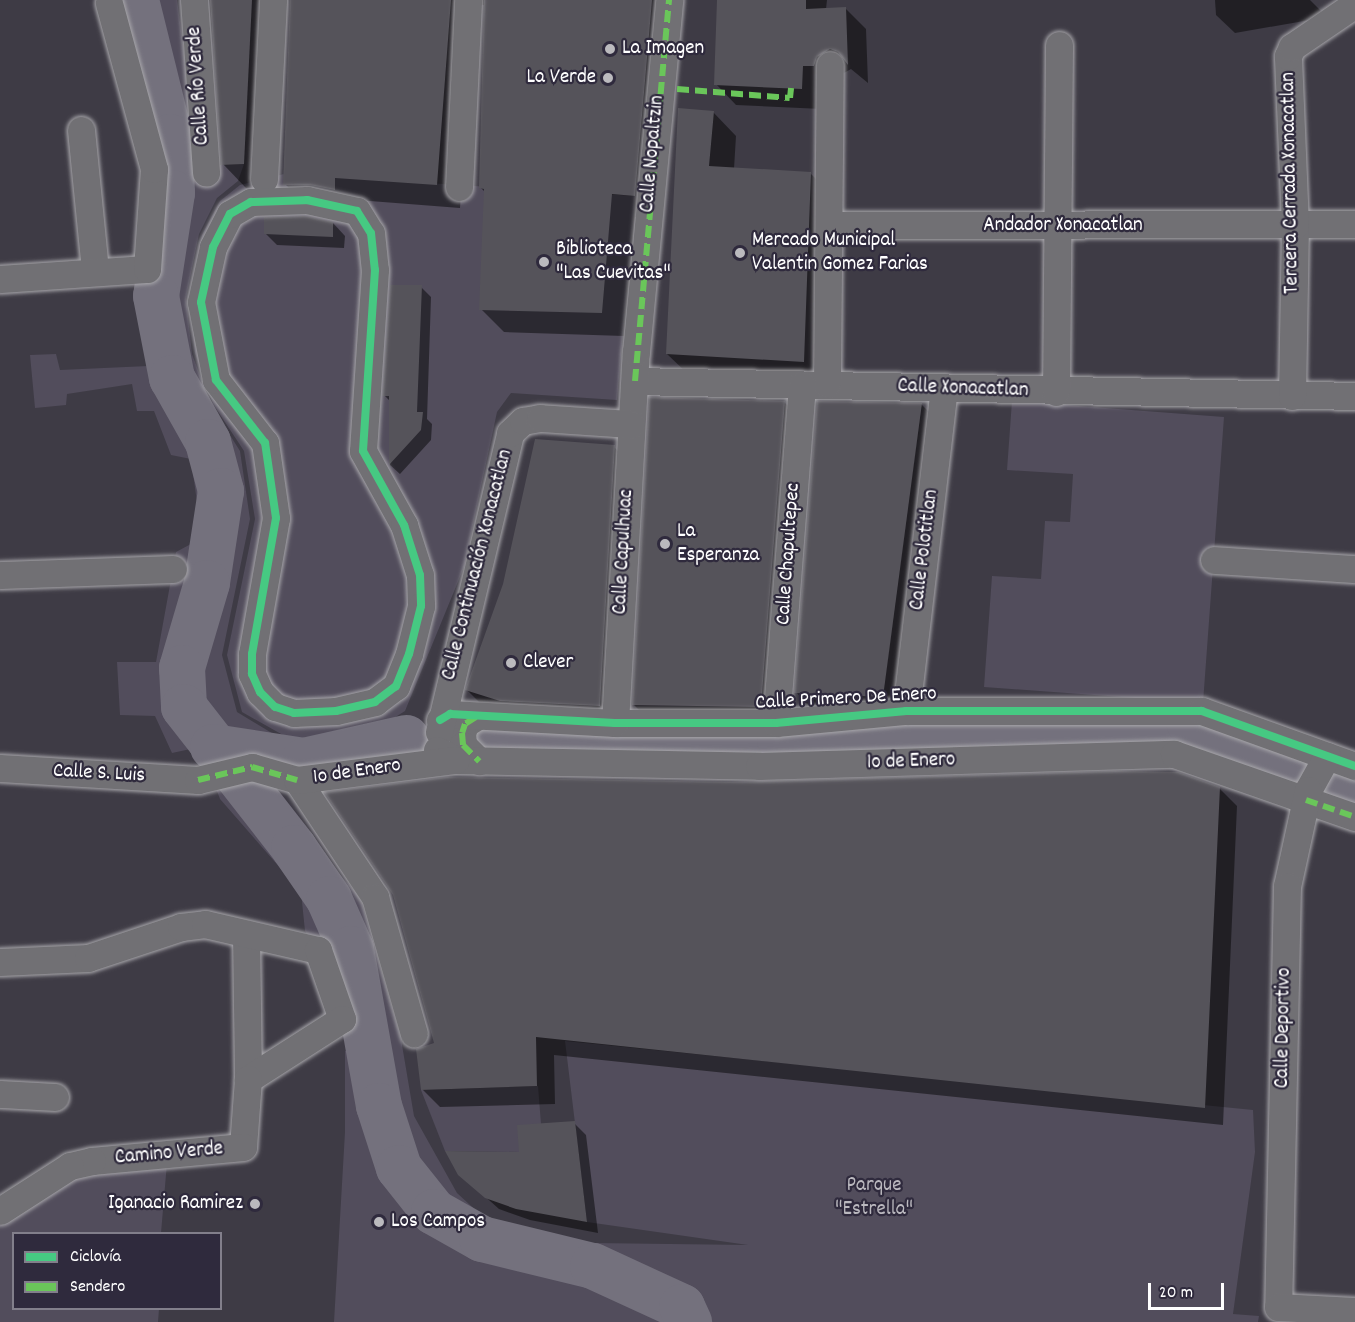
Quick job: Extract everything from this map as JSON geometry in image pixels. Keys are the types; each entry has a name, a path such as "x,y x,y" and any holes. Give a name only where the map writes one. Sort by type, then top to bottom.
{"street":[{"name":"Calle Río Verde","path":"194,0 206,172"},
{"path":"264,179 273,0"},
{"path":"459,187 468,0"},
{"name":"Calle Nopaltzin","path":"634,381 669,0"},
{"path":"0,279 95,270 147,269 154,169 109,3"},
{"name":"Tercera Cerrada Xonacatlan","path":"1292,396 1295,225 1288,56 1292,47 1355,4"},
{"path":"1056,392 1059,45"},
{"name":"Calle Chapultepec","path":"776,723 815,384 830,225 830,65"},
{"path":"81,130 95,270"},
{"path":"307,200 357,211 371,233 375,270 372,311 363,452 404,525 414,551 420,575 419,621 396,686 375,702 336,711 294,713 275,707 260,692 252,674 252,654 276,518 265,443 216,380 201,302 213,247 230,214 251,202 307,200"},
{"name":"Andador Xonacatlan","path":"830,225 1355,224"},
{"name":"Calle Xonacatlan","path":"634,381 1056,392 1355,396"},
{"name":"Calle Capulhuac","path":"615,723 634,381"},
{"name":"Calle Polotitlan","path":"906,711 944,389"},
{"name":"Calle Continuación Xonacatlan","path":"447,759 440,720 510,433 523,421 540,418 631,424"},
{"path":"1214,560 1355,569"},
{"path":"0,575 173,569"},
{"name":"Calle Primero De Enero","path":"440,720 450,714 615,723 776,723 906,711 1202,711 1324,760 1355,766"},
{"path":"447,759 463,745 462,733 465,724 476,717"},
{"name":"1o de Enero","path":"297,780 447,759 759,766 1174,754 1307,795 1355,817"},
{"name":"Calle Deportivo","path":"1324,760 1307,795 1287,886 1278,1307 1355,1311"},
{"name":"Calle S. Luis","path":"0,768 205,777 247,768 297,780"},
{"path":"297,780 375,897 414,1034"},
{"path":"0,962 88,958 181,927 205,924 318,950 342,1018 248,1079"},
{"path":"246,934 248,1079"},
{"name":"Camino Verde","path":"0,1211 70,1166 92,1161 243,1148 248,1079"},
{"path":"0,1094 55,1097"}],"green space":[{"name":"Parque \"Estrella\"","path":"144,0 177,0 190,98 217,165 244,164 238,181 217,198 199,234 186,298 192,354 211,405 240,451 250,519 222,655 237,712 290,744 337,741 382,730 406,716 401,734 304,756 220,742 360,897 401,1039 414,1116 457,1193 481,1215 528,1232 592,1243 748,1245 587,1222 565,1041 1253,1110 1255,1152 1233,1314 1259,1316 1258,1322 334,1322 345,1132 345,1051 360,1051 347,993 305,931 301,892 220,799 200,747 172,753 155,716 120,715 117,662 156,662 176,552 202,538 191,459 171,455 154,411 137,411 132,384 67,394 66,405 35,408 30,355 56,354 60,370 148,366 148,350 171,331 165,295 180,193 178,134"},
{"path":"284,174 635,196 617,400 511,393 497,412 464,567 405,711 381,726 336,738 290,739 242,712 227,655 255,519 244,451 213,404 195,353 190,299 202,235 220,201 240,185"},
{"path":"1012,401 1224,417 1203,703 984,687 992,576 1041,579 1045,521 1070,522 1073,474 1007,470"},
{"path":"538,1086 541,1124 519,1152 445,1151 421,1090"},
{"path":"167,1163 161,1232 12,1232 12,1310 159,1310 158,1322 0,1322 0,1226 77,1176"}],"building":[{"path":"210,0 252,0 244,164 221,165"},
{"path":"290,0 451,0 437,185 335,178 335,190 310,185 283,185"},
{"path":"484,0 652,0 635,196 612,194 602,313 479,310 484,189 479,188"},
{"path":"717,0 806,0 806,9 846,7 848,65 838,52 830,49 817,57 814,66 803,66 802,89 714,85"},
{"name":"Mercado Municipal Valentin Gomez Farias","path":"678,108 714,111 709,166 811,172 804,362 666,354"},
{"path":"306,216 333,222 333,237 264,234 264,217"},
{"path":"390,285 422,285 417,412 423,412 421,430 389,465 389,396 382,396"},
{"path":"649,397 785,401 761,707 632,705"},
{"path":"817,401 922,403 883,697 794,693"},
{"path":"535,439 615,445 600,706 500,701 465,690 503,584"},
{"path":"1115,771 1178,772 1220,787 1205,1108 536,1037 537,1086 421,1090 416,1049 434,1043 393,895 324,792 447,777 731,782"},
{"path":"575,1121 587,1222 516,1209 485,1198 458,1175 445,1151 519,1152 517,1125"}],"waterway":[{"path":"136,0 170,137 172,193 156,296 172,378 208,442 221,491 207,583 182,668 184,707 294,848 329,899 351,949 379,1106 399,1168 434,1212 482,1239 593,1266 682,1307 689,1322"},
{"path":"455,736 780,740 1189,722 1355,791"},
{"path":"213,747 304,761 406,738"}],"marked path":[{"path":"635,381 669,0"},
{"path":"677,89 790,98 791,88"},
{"path":"476,717 465,724 462,733 463,745 479,761"},
{"path":"198,780 252,767 297,780"},
{"path":"1306,800 1355,817"}],"cycle path":[{"path":"307,200 357,211 371,233 375,270 363,451 404,525 420,575 421,606 409,654 396,686 375,702 336,711 294,713 275,707 260,692 252,674 252,654 276,518 265,443 216,380 201,302 213,247 230,214 251,202 307,200"},
{"path":"440,720 450,714 615,723 776,723 906,711 1202,711 1355,766"}],"place":[{"name":"La Imagen","path":"610,49"},
{"name":"La Verde","path":"608,78"},
{"name":"Mercado Municipal Valentin Gomez Farias","path":"740,253"},
{"name":"Biblioteca \"Las Cuevitas\"","path":"544,262"},
{"name":"La Esperanza","path":"665,544"},
{"name":"Clever","path":"511,663"},
{"name":"Iganacio Ramirez","path":"255,1204"},
{"name":"Los Campos","path":"379,1222"}]}
